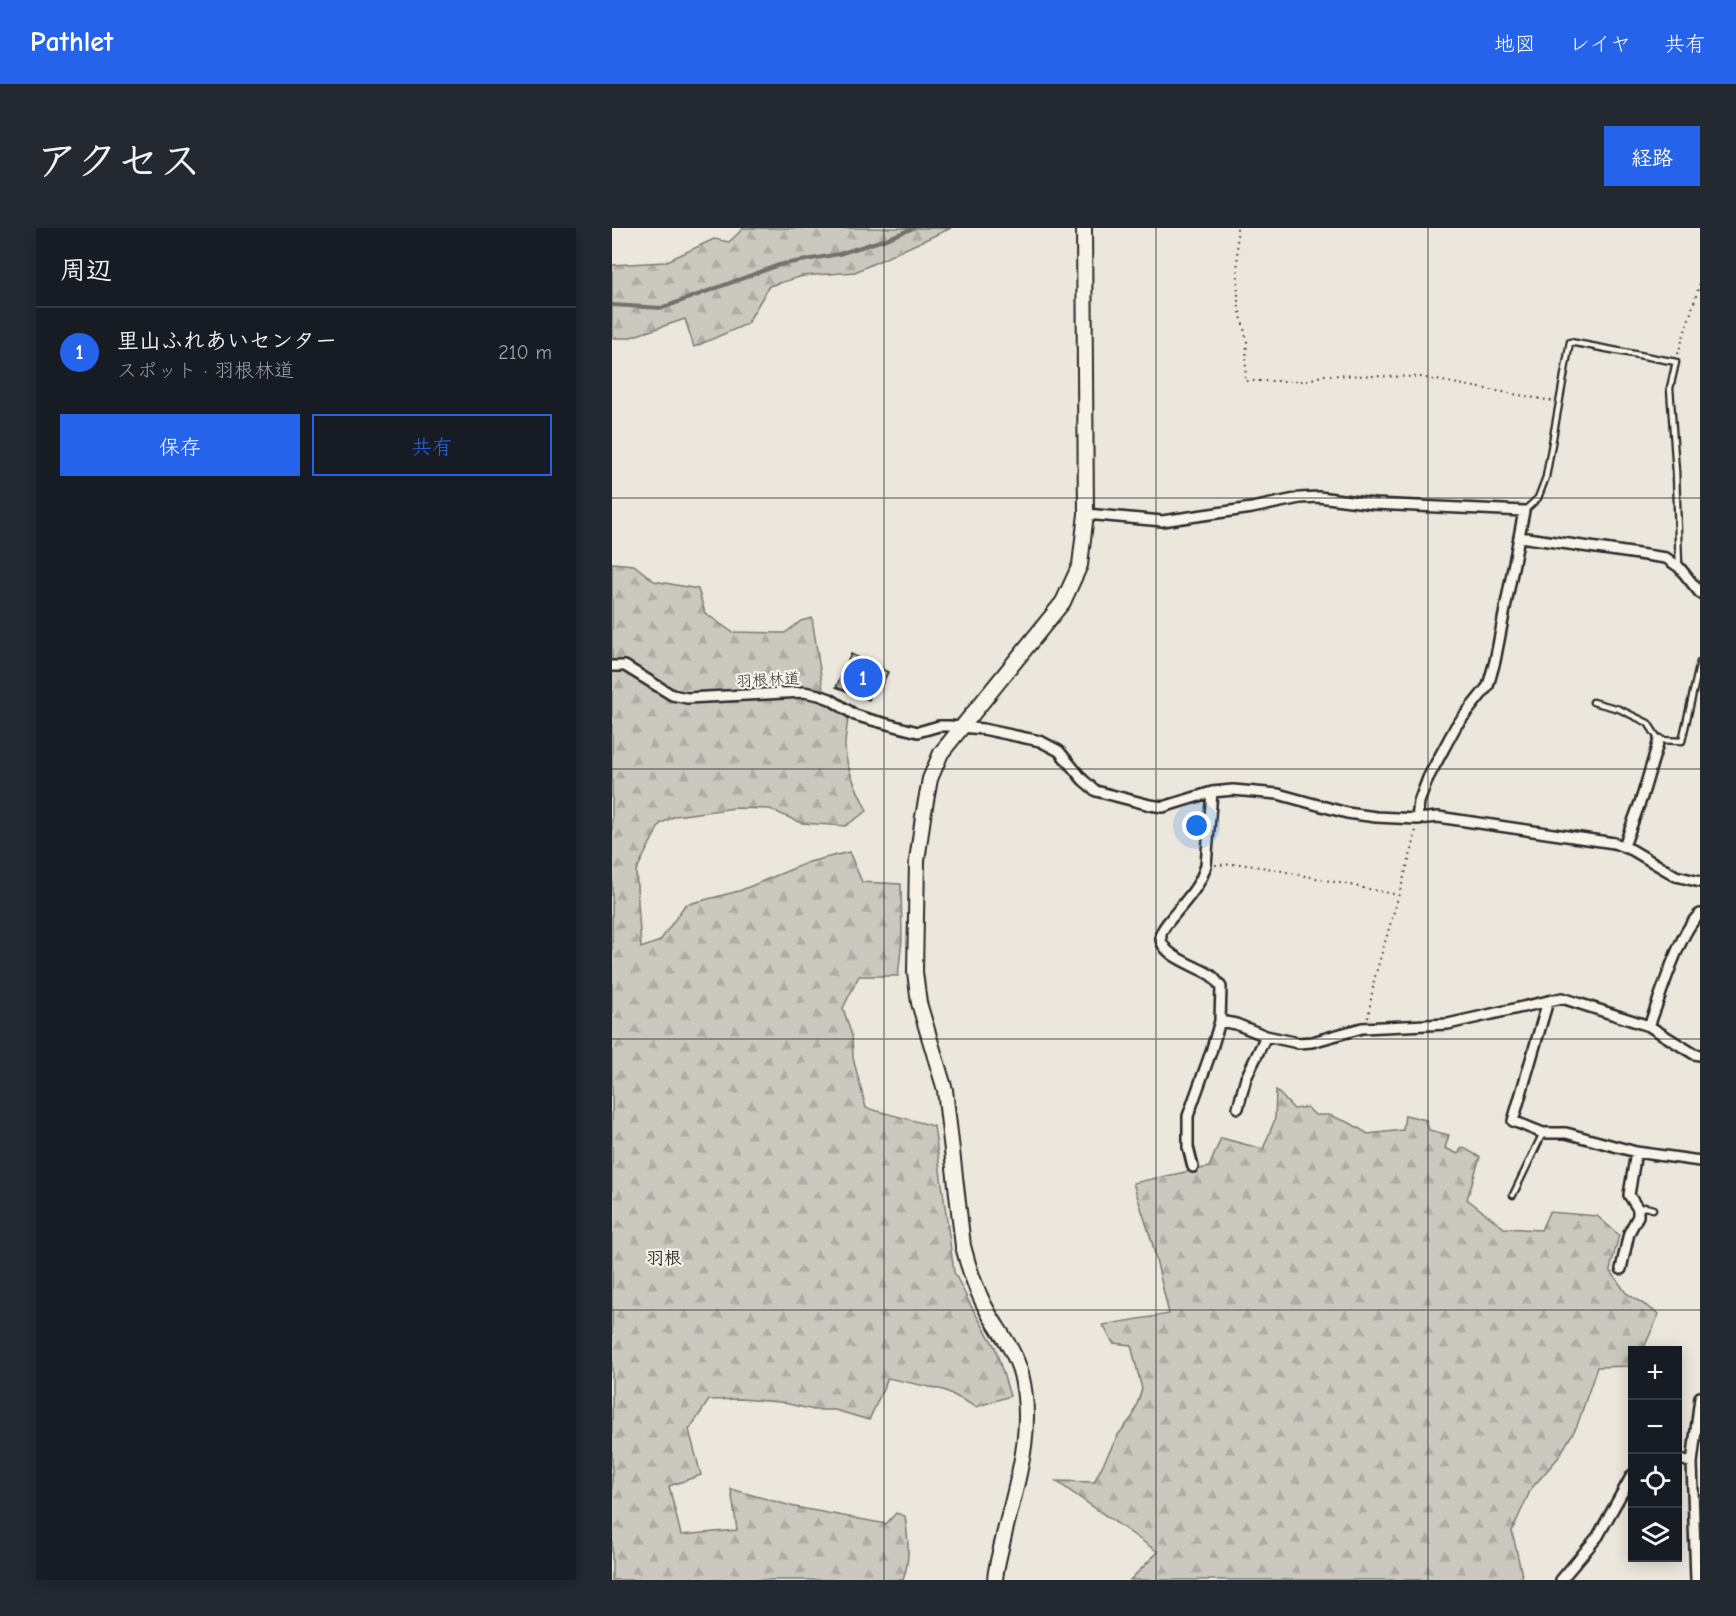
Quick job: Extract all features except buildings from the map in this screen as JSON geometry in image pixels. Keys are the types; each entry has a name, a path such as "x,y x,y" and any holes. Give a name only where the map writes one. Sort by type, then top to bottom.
{"street":[{"path":"995,1580 1026,1442 1025,1392 1021,1372 1011,1347 989,1314 978,1291 963,1246 945,1090 919,1003 915,972 917,861 923,817 934,767 941,753 1063,602 1080,565 1086,514 1084,228"},
{"path":"1086,514 1162,521 1252,508 1300,498 1319,497 1374,504 1524,511 1495,661 1488,686 1456,726 1428,778 1419,802 1417,819"},
{"path":"1520,537 1651,554 1666,558 1679,567 1700,593"},
{"name":"羽根林道","path":"612,666 625,666 672,695 687,698 804,692 830,699 861,717 918,732 939,726 961,727 1040,741 1059,751 1083,780 1096,791 1150,805 1163,807 1212,792 1233,790 1278,794 1347,813 1460,820 1624,846"},
{"path":"1659,740 1624,846 1676,876 1700,882"},
{"path":"1193,1167 1188,1147 1188,1116 1220,1021 1221,987 1213,976 1169,953 1162,944 1161,935 1204,875 1212,792"},
{"path":"1649,1026 1684,935 1692,920 1700,914"},
{"path":"1220,1021 1236,1024 1266,1036 1298,1042 1312,1042 1368,1027 1448,1024 1562,998 1649,1026 1694,1054 1700,1055"},
{"path":"1548,1001 1513,1121 1543,1133 1566,1133 1636,1152 1700,1161"},
{"path":"1238,1108 1246,1078 1266,1036"},
{"path":"1621,1269 1629,1233 1638,1216 1638,1209 1629,1195 1636,1152"},
{"path":"1696,1580 1692,1463 1697,1440 1700,1397"},
{"path":"1682,1460 1692,1463"},
{"path":"1561,1580 1598,1536 1628,1482"}],"lane":[{"path":"1524,511 1538,498 1546,477 1570,342 1676,362 1670,388 1679,567"},
{"path":"1593,702 1619,709 1648,723 1659,740 1682,741 1700,662"},
{"path":"1513,1195 1543,1133"},
{"path":"1638,1209 1653,1209"}],"path":[{"path":"1237,228 1238,303 1247,341 1245,381 1305,381 1325,375 1420,377 1558,402"},
{"path":"1676,362 1700,283"},
{"path":"1368,1027 1374,980 1413,846 1417,819"},
{"path":"1206,865 1240,864 1267,868 1398,896"}],"green space":[{"path":"744,228 951,228 855,272 803,276 769,286 747,324 694,347 685,319 628,338 612,338 612,265 665,262 714,239 729,242"},
{"path":"612,563 634,565 654,581 698,589 705,613 732,632 785,633 801,621 812,618 824,696 849,705 845,752 852,778 867,811 845,826 801,823 770,809 735,808 675,816 660,824 636,871 641,948 660,941 685,905 739,891 809,862 849,852 862,882 901,884 902,940 898,976 859,976 843,1008 852,1036 853,1058 866,1108 934,1126 954,1272 995,1347 1010,1396 976,1407 944,1390 888,1378 869,1420 835,1410 814,1410 780,1402 740,1399 709,1400 689,1430 701,1475 669,1486 681,1535 737,1530 731,1489 795,1507 886,1524 896,1513 905,1516 907,1532 908,1556 903,1580 612,1580"},
{"path":"1276,1090 1294,1109 1307,1107 1315,1115 1329,1115 1350,1123 1368,1134 1403,1130 1405,1115 1426,1120 1429,1130 1449,1135 1445,1148 1458,1154 1462,1147 1480,1157 1467,1199 1504,1228 1541,1230 1549,1212 1597,1216 1619,1235 1610,1270 1626,1293 1659,1314 1645,1346 1628,1346 1628,1366 1597,1367 1577,1426 1558,1458 1531,1489 1512,1531 1523,1580 1130,1580 1158,1552 1056,1481 1094,1482 1118,1435 1133,1416 1142,1389 1131,1345 1113,1343 1103,1325 1169,1314 1152,1242 1133,1183 1209,1167 1221,1138 1263,1149 1275,1119"}],"waterway":[{"path":"612,305 662,308 779,265 839,254 914,228"}],"place":[{"name":"里山ふれあいセンター","path":"863,678"}],"district":[{"name":"羽根","path":"664,1258"}]}
